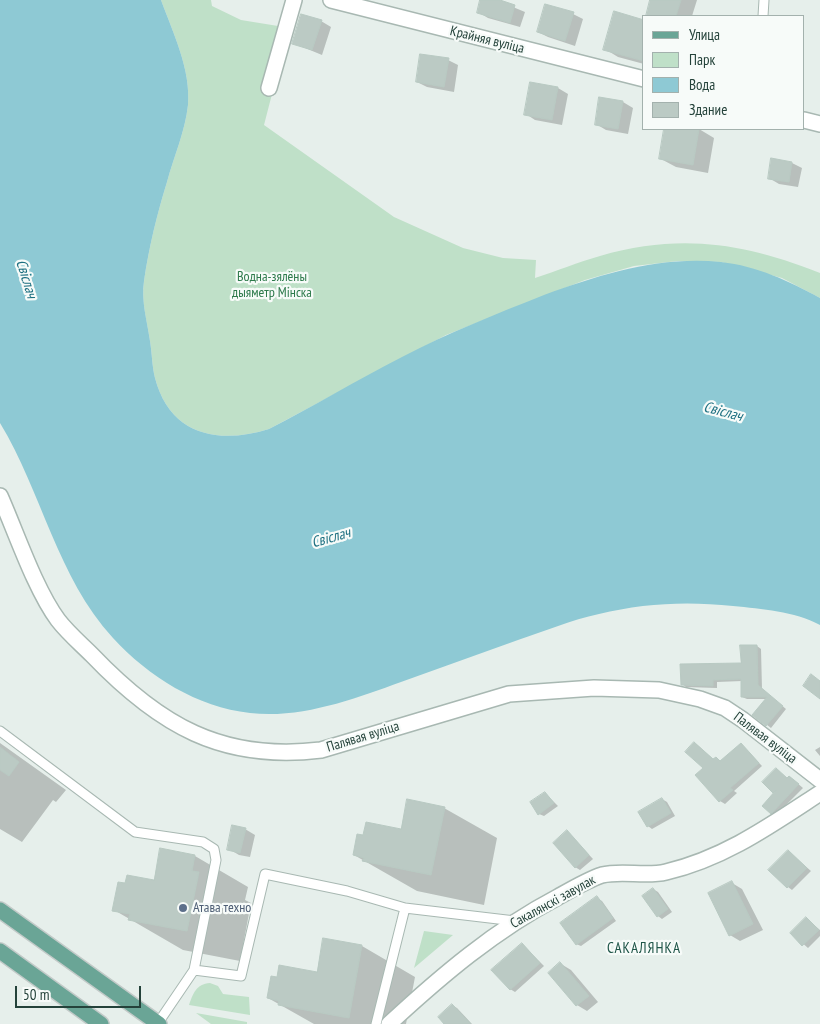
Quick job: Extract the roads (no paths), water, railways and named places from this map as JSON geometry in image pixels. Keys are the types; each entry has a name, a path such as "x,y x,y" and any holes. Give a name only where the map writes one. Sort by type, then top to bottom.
{"main road":[{"path":"0,910 158,1024"},
{"path":"0,951 101,1024"}],"street":[{"path":"269,88 294,0"},
{"name":"Крайняя вуліца","path":"331,0 642,78"},
{"path":"805,120 820,124"},
{"name":"Палявая вуліца","path":"0,496 36,580 58,619 114,678 154,711 198,736 260,752 289,754 320,750 509,694 594,688 659,690 700,699 725,708 820,780"},
{"name":"Сакалянскі завулак","path":"389,1024 462,961 515,921 578,886 603,875 665,872 717,856 750,839 820,793"}],"lane":[{"path":"763,15 764,0"},
{"path":"0,731 135,832 203,842 214,849 216,860 194,970 158,1024"},
{"path":"194,970 241,976 265,874 347,891 405,908 515,921"},
{"path":"376,1024 405,908"}],"water":[{"name":"Свіслач","path":"0,0 161,0 184,65 187,78 188,105 182,134 163,194 151,243 143,288 144,303 154,373 162,397 172,412 184,423 198,431 214,435 232,436 269,429 419,348 454,332 544,295 587,280 631,268 653,264 698,261 734,264 772,275 820,298 820,625 789,614 733,606 682,603 632,607 568,622 346,701 288,713 250,713 230,710 211,704 175,688 142,665 113,638 94,614 78,588 51,534 28,477 0,423"}],"place":[{"name":"Атава техно","path":"183,908"}],"district":[{"name":"САКАЛЯНКА","path":"644,949"}],"park label":[{"name":"Водна-зялёны дыяметр Мінска","path":"272,286"}]}
